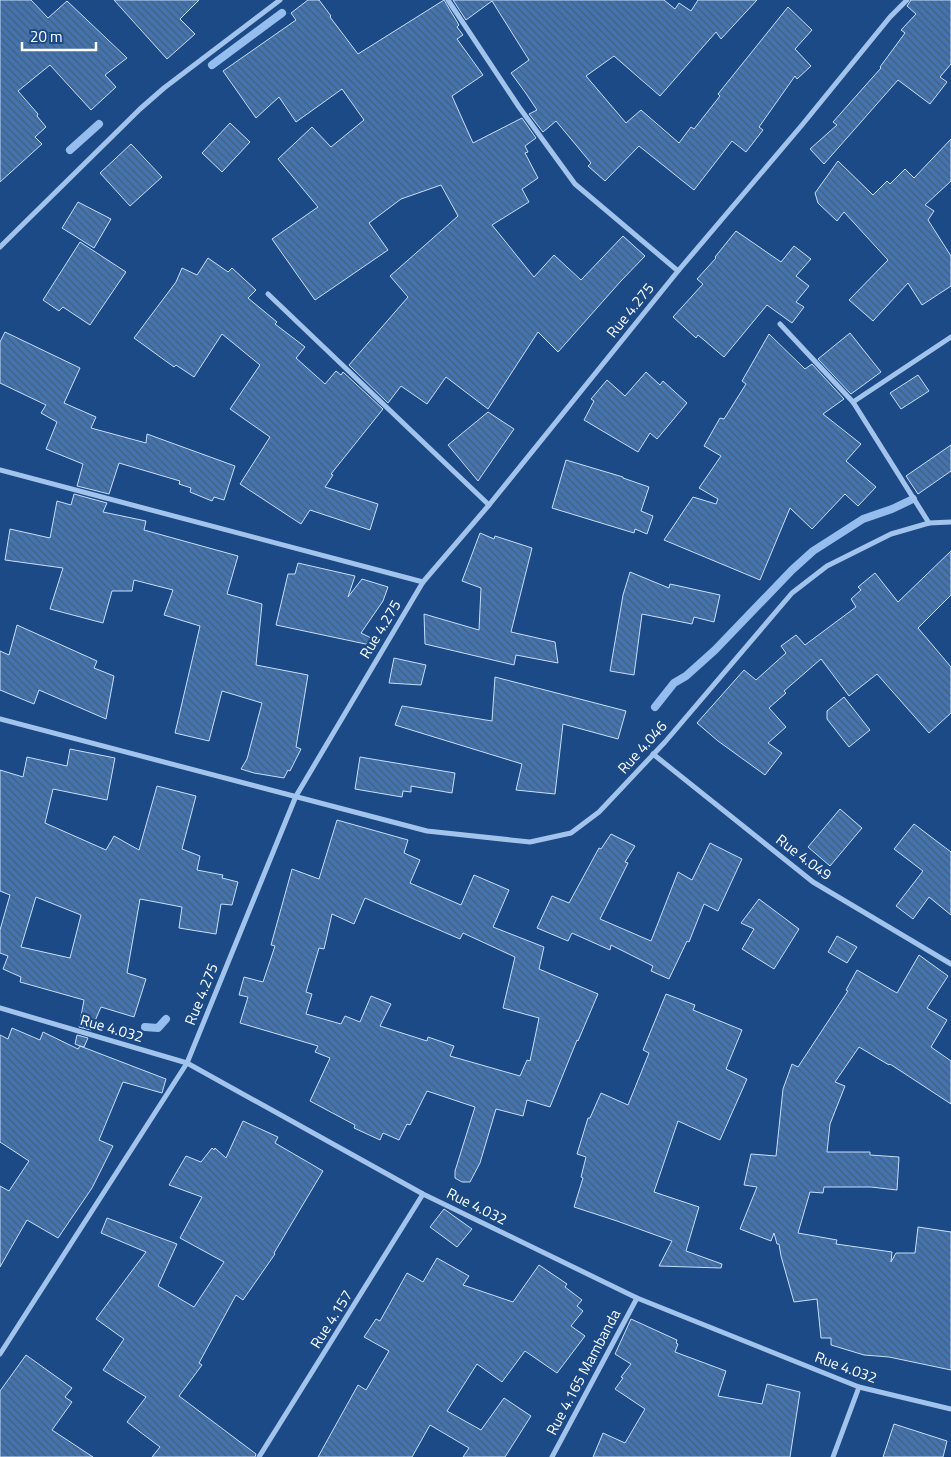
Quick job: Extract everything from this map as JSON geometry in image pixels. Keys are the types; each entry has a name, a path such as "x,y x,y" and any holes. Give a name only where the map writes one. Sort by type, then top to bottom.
{"street":[{"path":"0,247 140,109 164,88 280,0"},
{"path":"448,0 519,107 575,184 678,271"},
{"name":"Rue 4.275","path":"0,1354 186,1063 296,796 423,582 489,505 678,271 802,125 890,17 907,0"},
{"path":"268,294 489,505"},
{"path":"780,324 853,402 929,523"},
{"path":"853,402 951,337"},
{"path":"0,470 423,582"},
{"name":"Rue 4.046","path":"0,719 427,831 530,842 571,832 599,812 653,754 792,593 827,566 891,534 929,523 951,522"},
{"name":"Rue 4.049","path":"653,754 813,882 951,964"},
{"name":"Rue 4.032","path":"0,1008 186,1063 423,1194 637,1298 859,1387 951,1409"},
{"name":"Rue 4.157","path":"259,1457 423,1194"},
{"name":"Rue 4.165 Mambanda","path":"552,1457 637,1298"},
{"path":"833,1457 859,1387"}],"building":[{"path":"0,0 31,0 48,18 67,1 127,58 105,75 116,87 91,110 50,65 18,91 38,114 37,116 46,127 35,137 42,144 0,182"},
{"path":"114,0 199,0 180,19 195,34 167,59"},
{"path":"308,0 319,0 358,54 444,0 463,35 457,39 483,75 452,96 473,143 522,118 536,138 525,146 528,152 525,153 538,178 522,189 529,202 492,225 534,277 554,255 581,280 623,236 645,256 558,352 538,332 488,409 446,377 427,404 401,386 388,403 349,365 408,297 390,276 458,216 441,185 401,199 369,223 388,250 315,300 272,239 318,207 278,159 312,127 331,147 364,120 342,89 296,122 279,97 256,118 223,71 296,20 291,13"},
{"path":"453,0 664,0 675,9 679,3 691,11 698,0 757,0 721,39 716,32 660,96 614,56 586,76 626,123 641,110 679,143 691,127 694,129 720,96 718,94 788,7 812,30 795,49 811,66 797,79 795,76 759,127 763,130 746,152 732,141 694,190 639,146 605,181 588,166 591,163 556,121 543,132 529,114 537,110 511,73 529,60 492,1 466,20"},
{"path":"911,0 951,0 951,64 940,77 947,82 930,104 898,80 824,164 810,149 837,125 833,122 881,68 905,33 901,30 916,14 907,6"},
{"path":"230,123 250,142 222,172 202,153"},
{"path":"951,139 951,181 925,205 934,211 928,220 951,256 951,286 922,305 908,283 873,321 849,300 888,260 844,212 837,221 818,203 815,193 838,161 873,195 887,181 890,184 905,169 914,178"},
{"path":"131,144 162,177 130,206 100,173"},
{"path":"78,202 111,219 94,248 62,228"},
{"path":"736,231 781,262 794,246 811,259 796,276 809,286 796,302 804,307 792,323 767,305 724,357 698,335 696,338 673,317 703,284 697,279 716,258"},
{"path":"80,242 126,272 90,325 63,307 59,311 43,300"},
{"path":"208,258 228,272 232,268 256,290 248,298 277,322 275,324 305,347 296,358 325,384 336,371 341,375 343,372 383,409 331,474 333,475 325,487 378,504 370,530 310,510 301,524 240,484 270,437 230,409 260,365 222,334 194,377 176,365 174,367 134,338 176,282 182,268 197,275"},
{"path":"5,332 80,368 64,403 96,417 91,428 146,443 147,434 235,466 224,500 214,497 212,501 190,492 191,488 179,484 180,481 119,463 109,494 77,486 83,464 46,449 57,422 41,413 46,405 0,383 0,342"},
{"path":"850,333 881,372 851,394 818,359"},
{"path":"769,334 805,369 812,364 844,399 823,414 861,444 846,461 876,487 858,506 845,494 812,529 790,508 760,580 664,540 693,497 716,504 718,499 699,488 721,456 704,446 720,418 724,419 746,384 742,381"},
{"path":"646,372 660,385 663,381 687,403 657,439 650,433 638,452 584,420 594,401 591,399 607,380 625,396"},
{"path":"918,375 929,391 901,409 890,393"},
{"path":"488,412 514,429 478,481 448,445"},
{"path":"951,445 951,471 918,494 906,476"},
{"path":"566,460 649,487 641,511 653,516 647,534 635,529 634,533 552,508"},
{"path":"74,494 107,503 103,512 146,521 144,530 238,556 227,594 262,604 256,665 308,675 296,747 301,749 290,771 288,770 284,778 241,769 247,759 262,703 222,691 209,741 175,733 200,626 164,615 173,590 134,580 132,591 112,591 103,623 50,609 63,568 5,560 10,529 50,538 57,501 71,505"},
{"path":"480,533 494,539 495,536 532,548 511,632 555,642 558,663 516,655 514,665 425,644 424,614 479,630 481,588 462,581"},
{"path":"951,551 951,595 918,628 951,667 951,713 929,733 877,674 849,696 821,659 784,691 786,693 769,708 786,727 768,743 782,753 765,775 718,741 697,723 744,670 756,680 786,653 781,646 796,635 805,645 856,607 851,599 861,590 858,587 875,573 898,602"},
{"path":"298,563 355,576 348,597 362,579 388,587 383,601 361,633 377,641 375,646 276,625 288,574 295,574"},
{"path":"630,572 669,588 670,584 720,595 714,622 694,617 692,624 642,614 634,675 610,671 623,595"},
{"path":"17,625 97,661 94,668 114,676 106,719 39,690 34,704 0,690 0,651 9,655"},
{"path":"394,658 426,665 421,685 389,683"},
{"path":"495,677 626,711 618,739 563,724 555,794 516,790 522,764 395,725 402,706 492,721"},
{"path":"844,697 870,730 849,747 827,719 827,711"},
{"path":"70,749 115,758 107,800 53,789 45,823 106,850 114,836 139,850 157,786 196,796 182,849 200,856 197,870 223,875 222,878 238,882 232,905 221,904 216,934 179,928 182,907 140,899 127,973 146,979 134,1017 101,1007 91,1030 79,1027 84,1000 20,982 21,977 3,969 8,956 0,953 0,930 10,895 0,891 0,770 23,777 27,757 67,766","holes":["36,897 81,915 70,958 21,947"]},
{"path":"360,757 455,773 452,793 411,786 411,792 403,791 402,797 355,789"},
{"path":"840,809 862,828 830,866 808,847"},
{"path":"337,820 408,840 404,853 420,860 410,883 461,905 474,875 509,890 493,927 544,947 539,969 598,994 550,1107 527,1100 523,1116 496,1109 480,1163 470,1182 462,1182 455,1178 455,1171 475,1107 427,1091 410,1125 407,1124 399,1140 383,1133 380,1140 354,1128 355,1125 310,1101 330,1058 315,1052 318,1046 240,1023 248,997 239,995 244,977 263,982 275,946 271,945 292,869 319,879","holes":["365,898 460,939 463,933 515,957 503,1008 539,1018 530,1061 527,1060 520,1076 450,1056 454,1046 428,1037 427,1041 380,1026 391,1004 371,996 360,1022 345,1016 341,1024 306,1014 312,994 306,992 319,948 324,949 332,914 354,924"]},
{"path":"914,824 951,852 951,915 929,897 913,919 896,906 923,871 894,849"},
{"path":"611,834 635,846 625,862 628,863 600,919 651,941 678,872 692,880 710,843 742,859 718,911 704,904 689,942 687,941 669,979 651,971 653,966 611,945 610,950 572,933 568,941 537,928 552,896 569,903 599,848 601,849"},
{"path":"759,899 799,929 774,969 742,949 754,929 741,923"},
{"path":"837,936 857,947 847,963 828,952"},
{"path":"919,955 948,976 927,1008 947,1020 931,1047 951,1061 951,1104 890,1064 859,1047 835,1082 845,1086 830,1124 827,1152 870,1152 870,1155 899,1157 897,1190 871,1187 824,1187 823,1193 810,1192 798,1233 837,1240 836,1244 892,1252 891,1262 896,1253 915,1253 918,1227 951,1232 951,1370 889,1357 864,1355 831,1345 831,1338 821,1338 817,1299 794,1302 779,1244 777,1244 774,1233 771,1241 740,1229 757,1187 744,1185 751,1154 776,1156 783,1089 792,1064 798,1067 848,991 846,990 857,970 897,993"},
{"path":"666,994 695,1005 693,1010 742,1030 726,1069 747,1079 720,1140 678,1121 654,1192 699,1207 686,1251 722,1264 721,1268 659,1266 672,1241 574,1207 583,1178 581,1177 586,1157 577,1154 588,1118 590,1118 601,1093 628,1105 649,1053 643,1050"},
{"path":"12,1028 40,1040 43,1032 78,1049 80,1046 166,1079 162,1093 123,1082 99,1140 113,1146 92,1188 58,1238 27,1220 0,1267 0,1186 9,1191 29,1161 0,1142 0,1035 8,1039"},
{"path":"77,1035 88,1038 84,1047 75,1044"},
{"path":"243,1121 278,1137 275,1143 323,1171 275,1254 243,1300 236,1295 199,1363 202,1365 179,1396 256,1454 255,1457 152,1457 160,1447 127,1422 146,1397 103,1370 124,1339 96,1319 146,1252 101,1233 107,1218 177,1244 158,1286 194,1307 224,1262 180,1238 202,1197 169,1185 186,1156 201,1162 212,1148 214,1150 215,1148 226,1158"},
{"path":"444,1209 472,1229 457,1247 430,1227"},
{"path":"437,1258 469,1276 463,1285 513,1302 539,1265 567,1284 565,1287 582,1300 577,1306 583,1311 571,1326 585,1336 557,1373 525,1351 502,1382 477,1364 447,1411 481,1430 504,1398 531,1416 505,1457 463,1457 469,1448 430,1425 412,1457 318,1457 358,1385 366,1390 389,1351 364,1337 376,1319 380,1321 407,1273 423,1282"},
{"path":"631,1319 677,1340 676,1343 678,1344 675,1352 726,1371 718,1396 762,1404 767,1384 800,1392 790,1457 593,1457 603,1433 625,1443 645,1409 615,1389 631,1364 615,1354"},
{"path":"26,1355 72,1388 65,1397 72,1402 52,1430 93,1457 0,1457 0,1391"},
{"path":"894,1424 947,1441 943,1457 883,1457"}],"waterway":[{"path":"212,65 282,13"},
{"path":"70,150 99,124"},
{"path":"655,707 674,683 686,676 715,650 792,570 813,551 863,519 913,499"},
{"path":"145,1027 158,1028 166,1019"}]}
